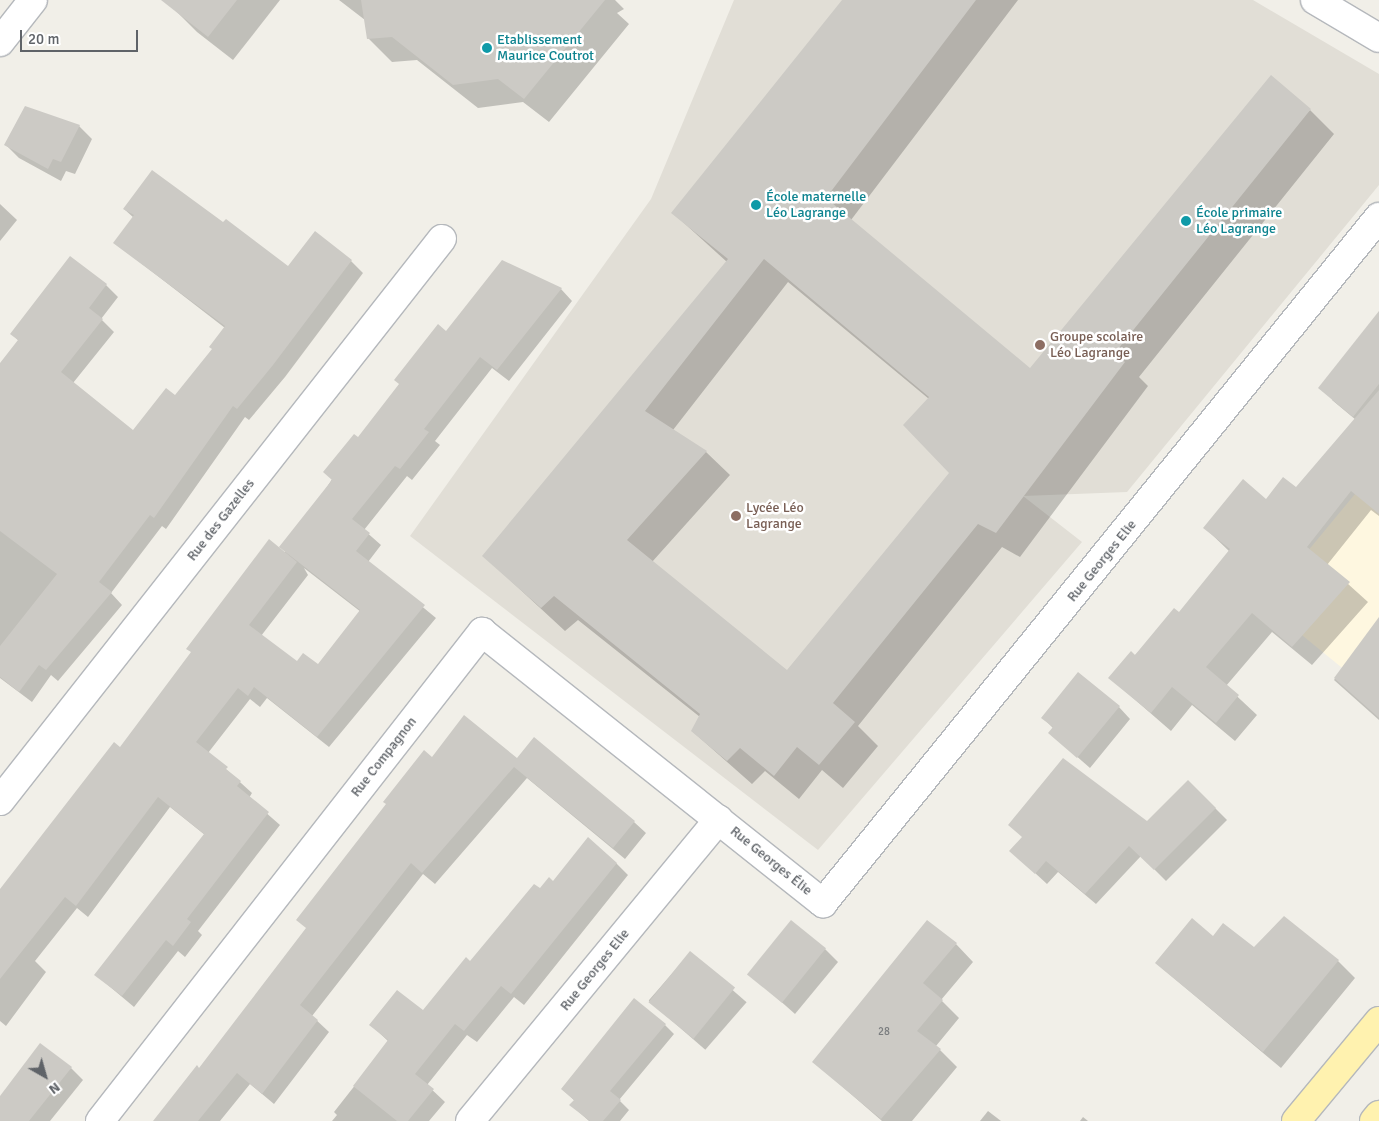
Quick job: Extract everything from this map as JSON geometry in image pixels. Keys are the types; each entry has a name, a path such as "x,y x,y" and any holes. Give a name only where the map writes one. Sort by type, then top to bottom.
{"main road":[{"path":"1296,1121 1379,1021"},
{"path":"1374,1121 1379,1115"}],"street":[{"path":"0,42 33,0"},
{"path":"1314,0 1379,38"},
{"name":"Rue Georges Elie","path":"823,903 1379,217"},
{"name":"Rue des Gazelles","path":"0,801 442,239"},
{"name":"Rue Compagnon","path":"100,1121 482,632 719,819"},
{"name":"Rue Georges Elie","path":"470,1121 719,819"},
{"name":"Rue Georges Élie","path":"719,819 823,903"}],"shaded area":[{"path":"734,0 1253,0 1379,74 1379,185 1127,492 1023,496 1082,542 818,850 410,536 651,199"},
{"path":"1379,465 1379,698 1264,604"}],"building":[{"path":"161,0 237,0 208,37"},
{"name":"Etablissement Maurice Coutrot","path":"361,0 605,0 524,99 498,79 453,85 392,37 367,39"},
{"path":"842,0 976,0 826,198 1030,368 1271,75 1311,109 1114,354 1125,362 996,533 978,524 833,703 855,722 819,765 797,747 774,776 740,748 727,761 691,731 700,714 554,596 541,608 482,556 728,259 671,213","holes":["764,259 929,397 903,425 949,473 787,670 627,540 707,451 645,411"]},
{"path":"25,106 80,125 61,162 53,159 48,169 4,145"},
{"path":"152,170 223,222 226,219 288,266 315,231 352,260 273,365 237,409 233,406 154,518 150,515 99,582 112,592 46,670 39,665 19,692 0,677 0,646 57,574 0,531 0,363 18,340 10,334 70,256 107,284 89,308 103,319 61,372 133,430 166,388 175,395 212,349 209,347 225,326 113,243 134,215 123,209"},
{"path":"502,260 562,288 497,370 480,357 424,429 429,432 400,469 395,466 352,519 370,533 356,551 425,605 317,737 254,687 248,696 238,688 196,742 228,767 226,769 241,781 237,786 269,812 187,919 191,922 173,946 166,940 122,996 94,975 204,834 158,797 76,906 65,897 0,979 0,889 114,742 120,747 191,652 186,649 269,539 297,562 249,625 297,661 303,653 318,664 360,610 279,547 332,480 323,472 354,434 358,437 399,384 394,380 438,324 446,331"},
{"path":"1379,311 1379,384 1353,417 1318,388"},
{"path":"1379,390 1379,514 1351,491 1307,547 1350,582 1292,647 1252,613 1206,667 1239,695 1216,723 1172,687 1151,713 1108,678 1131,651 1135,655 1174,608 1179,612 1230,549 1203,528 1243,479 1266,499 1283,477 1296,487"},
{"path":"1379,617 1379,718 1334,678"},
{"path":"1078,672 1120,706 1077,758 1048,733 1053,727 1041,718"},
{"path":"464,715 517,758 534,737 635,821 613,848 514,767 422,873 411,863 300,1005 318,1020 262,1094 237,1073 198,1121 153,1121 197,1065 199,1068 306,928 296,920 386,804 383,802 424,750 432,757"},
{"path":"1063,758 1147,821 1188,780 1216,808 1154,870 1129,846 1085,894 1046,861 1035,874 1009,851 1022,837 1008,825"},
{"path":"588,837 617,863 511,994 501,986 464,1031 455,1024 415,1074 434,1089 408,1121 397,1121 353,1086 388,1040 369,1025 397,990 423,1010 466,957 470,961 534,884 540,888 549,877 553,881"},
{"path":"1284,916 1339,960 1263,1052 1155,963 1192,918 1213,936 1223,923 1254,947"},
{"path":"791,920 826,948 782,1003 747,974"},
{"path":"927,920 957,943 923,983 943,1000 917,1031 941,1049 881,1119 812,1062"},
{"path":"690,951 735,988 694,1039 648,1002"},
{"path":"634,998 666,1024 610,1091 621,1100 603,1121 590,1121 569,1105 574,1100 561,1089"},
{"path":"40,1043 72,1067 29,1121 0,1121 0,1096"}],"place":[{"name":"Etablissement Maurice Coutrot","path":"487,48"},
{"name":"École maternelle Léo Lagrange","path":"756,205"},
{"name":"École primaire Léo Lagrange","path":"1186,221"},
{"name":"Groupe scolaire Léo Lagrange","path":"1040,345"},
{"name":"Lycée Léo Lagrange","path":"736,516"}]}
